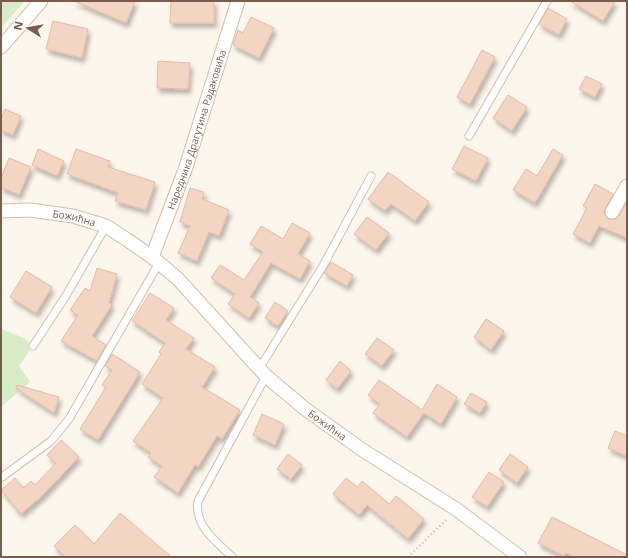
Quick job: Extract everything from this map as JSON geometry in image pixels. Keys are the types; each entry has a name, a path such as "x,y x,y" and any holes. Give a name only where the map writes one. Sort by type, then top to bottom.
{"street":[{"path":"1,47 41,1"},
{"name":"Наредника Драгутина Радаковића","path":"156,260 238,1"},
{"path":"612,212 627,186"},
{"name":"Божићна","path":"1,211 30,210 54,213 106,226 156,260 178,279 262,372 304,408 361,449 456,509 520,557"}],"lane":[{"path":"469,136 548,1"},
{"path":"232,557 207,533 196,511 198,501 262,372 323,266 371,176"},
{"path":"33,346 67,294 106,226"},
{"path":"2,477 50,441 69,419 156,260"}],"path":[{"path":"408,557 432,536 456,509"}],"green space":[{"path":"1,1 25,1 1,28"},
{"path":"1,329 24,338 33,346 19,366 30,382 1,407"}],"building":[{"path":"74,1 135,1 126,23"},
{"path":"171,1 214,1 214,23 170,23"},
{"path":"570,1 615,1 603,21"},
{"path":"548,8 567,19 559,35 539,24"},
{"path":"251,17 274,28 259,58 233,45 238,30 243,33"},
{"path":"53,21 88,29 82,58 46,49"},
{"path":"482,50 495,57 470,104 457,97"},
{"path":"158,61 190,63 188,89 157,88"},
{"path":"586,76 602,84 595,97 579,89"},
{"path":"508,95 527,107 512,131 493,118"},
{"path":"5,109 21,116 13,135 1,130 1,119"},
{"path":"464,146 488,158 476,181 452,169"},
{"path":"38,149 64,161 57,176 32,165"},
{"path":"76,149 110,161 108,167 155,182 146,210 115,201 118,193 67,174"},
{"path":"553,149 563,155 535,203 513,190 526,169 537,176"},
{"path":"9,158 31,167 19,195 1,187 1,178"},
{"path":"388,172 429,202 415,221 391,204 385,211 368,199"},
{"path":"595,184 613,194 604,212 608,219 616,219 627,202 627,238 599,226 590,243 573,234 587,208 583,206"},
{"path":"190,188 204,192 202,199 229,210 219,236 209,232 197,261 178,253 190,226 180,222"},
{"path":"367,217 389,233 376,250 354,234"},
{"path":"292,223 310,233 298,254 310,261 300,279 271,263 250,297 259,303 249,318 228,304 235,294 211,278 220,265 244,280 263,252 250,244 261,226 283,239"},
{"path":"331,262 353,275 347,286 324,273"},
{"path":"97,268 117,274 109,303 112,305 92,336 106,345 97,361 61,341 78,315 70,310 85,288 90,291"},
{"path":"26,271 52,287 36,313 10,297"},
{"path":"150,293 174,308 166,320 194,338 186,349 215,367 202,387 240,410 222,439 217,436 198,467 195,465 178,493 154,477 162,466 148,457 151,453 133,441 163,398 142,384 161,354 159,352 165,343 132,321"},
{"path":"275,302 288,311 278,326 265,318"},
{"path":"486,319 504,331 491,350 474,337"},
{"path":"377,338 394,350 382,366 365,354"},
{"path":"112,354 140,372 98,440 80,429 106,387 102,385 112,370 105,366"},
{"path":"340,361 351,371 337,389 326,380"},
{"path":"379,380 422,410 437,384 457,397 441,424 424,413 407,437 373,413 380,404 368,395"},
{"path":"17,385 59,397 54,413 16,388"},
{"path":"471,393 487,402 480,413 464,404"},
{"path":"262,414 284,424 275,445 253,435"},
{"path":"615,431 627,436 627,456 608,448"},
{"path":"61,440 79,457 43,495 21,514 1,490 15,478 23,488 31,481 35,485 56,463 47,455"},
{"path":"288,454 302,465 291,479 277,469"},
{"path":"510,454 528,467 517,483 499,470"},
{"path":"489,472 504,482 487,507 472,497"},
{"path":"346,478 357,487 362,481 389,504 396,496 424,519 408,539 367,505 359,515 333,494"},
{"path":"120,513 171,557 65,557 54,546 75,525 94,544"},
{"path":"552,517 627,555 627,557 574,557 566,553 564,556 538,543"}]}
